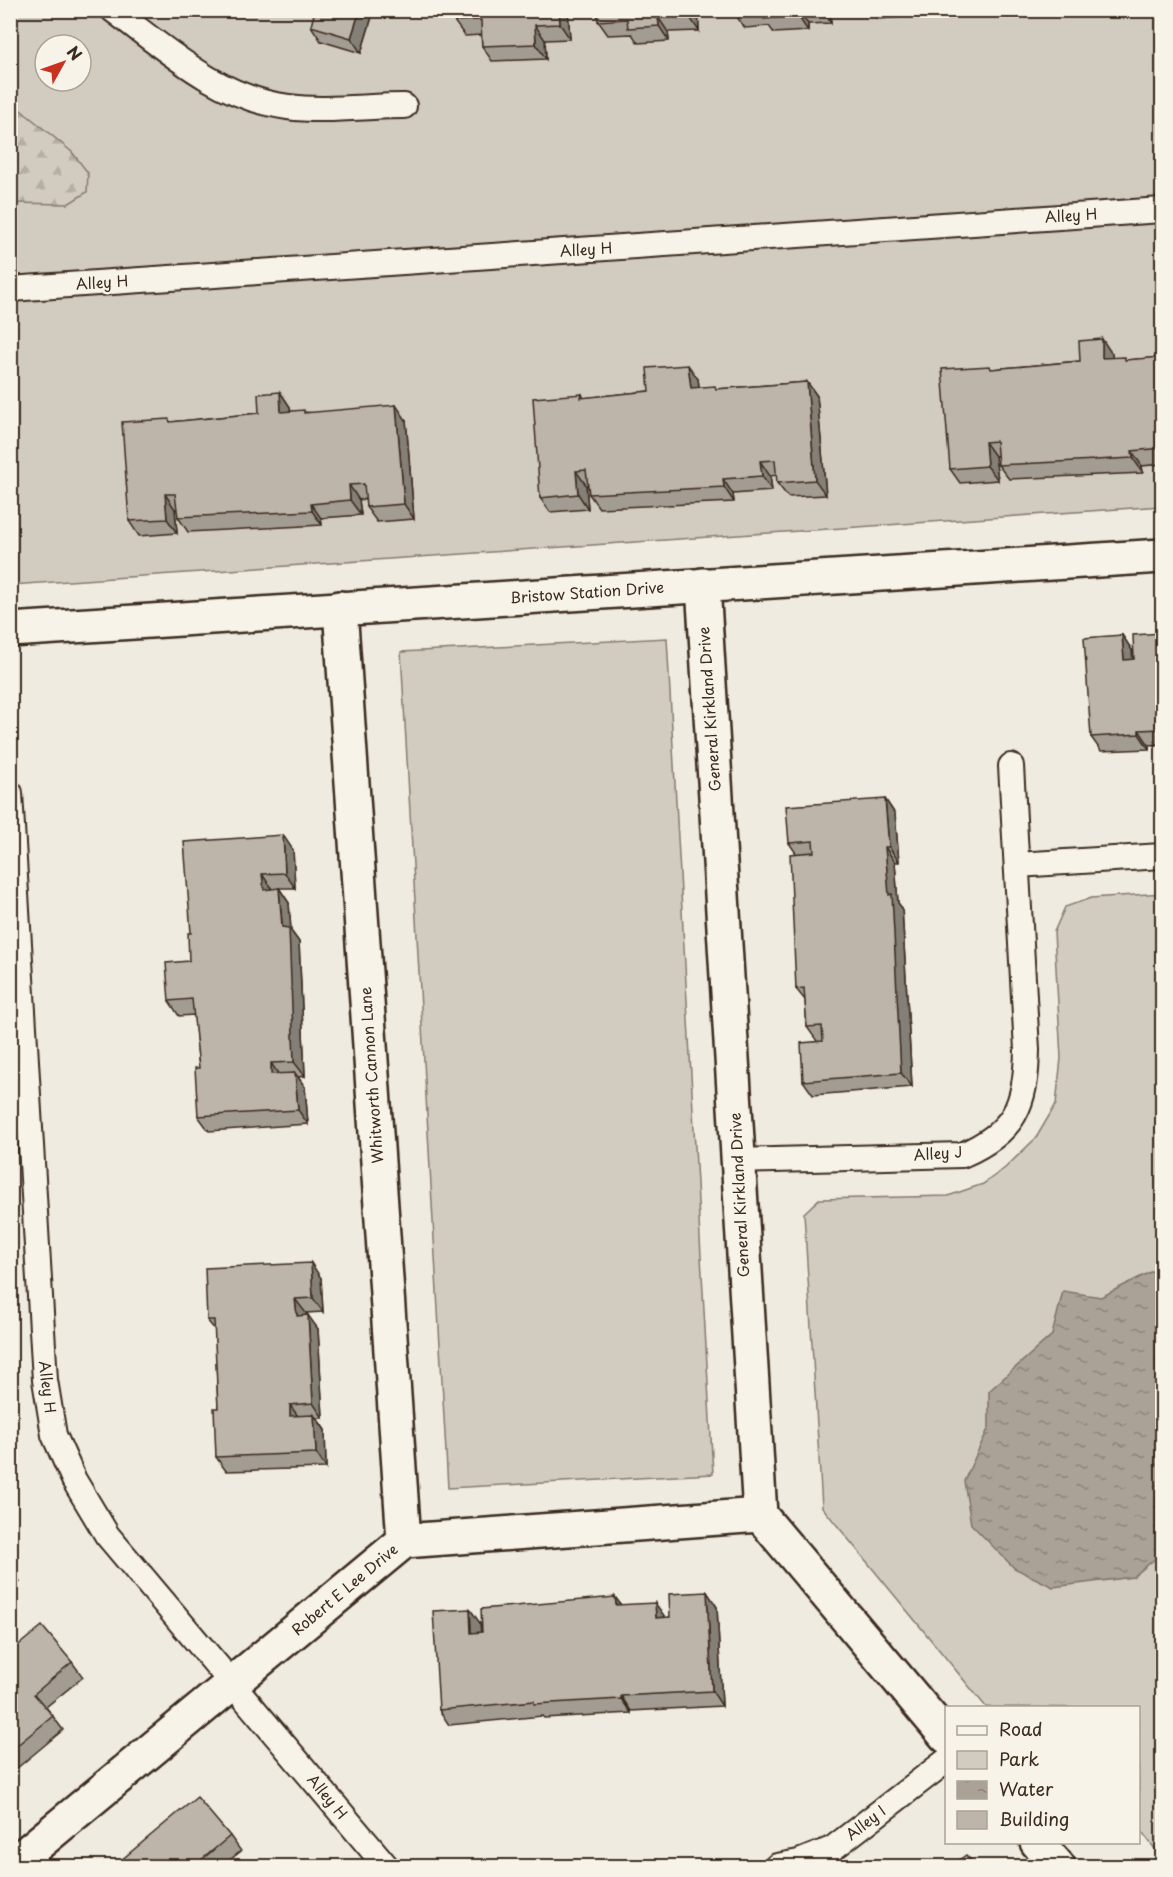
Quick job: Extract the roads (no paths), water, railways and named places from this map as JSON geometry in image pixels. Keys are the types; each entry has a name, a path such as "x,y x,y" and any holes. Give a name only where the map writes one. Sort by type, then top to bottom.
{"street":[{"name":"Bristow Station Drive","path":"10,630 1162,556"},
{"name":"General Kirkland Drive","path":"703,585 760,1515"},
{"name":"Whitworth Cannon Lane","path":"340,609 404,1541"},
{"name":"Robert E Lee Drive","path":"11,1866 404,1541 760,1515"},
{"path":"760,1515 945,1735"},
{"path":"1039,1844 1058,1866"}],"lane":[{"path":"113,10 194,71 228,91 257,102 291,108 404,106"},
{"name":"Alley H","path":"10,289 1162,210"},
{"name":"Alley J","path":"738,1161 962,1155 988,1144 1006,1126 1019,1106 1026,1080 1011,766"},
{"name":"Alley H","path":"10,793 45,1380 54,1435 74,1480 107,1535 386,1866"},
{"path":"1017,865 1162,856"},
{"name":"Alley I","path":"777,1866 800,1862 832,1849 945,1762"}],"water":[{"path":"1162,1266 1162,1553 1133,1577 1053,1587 1014,1568 971,1524 964,1481 989,1427 989,1391 1052,1335 1063,1291 1101,1297"}]}
